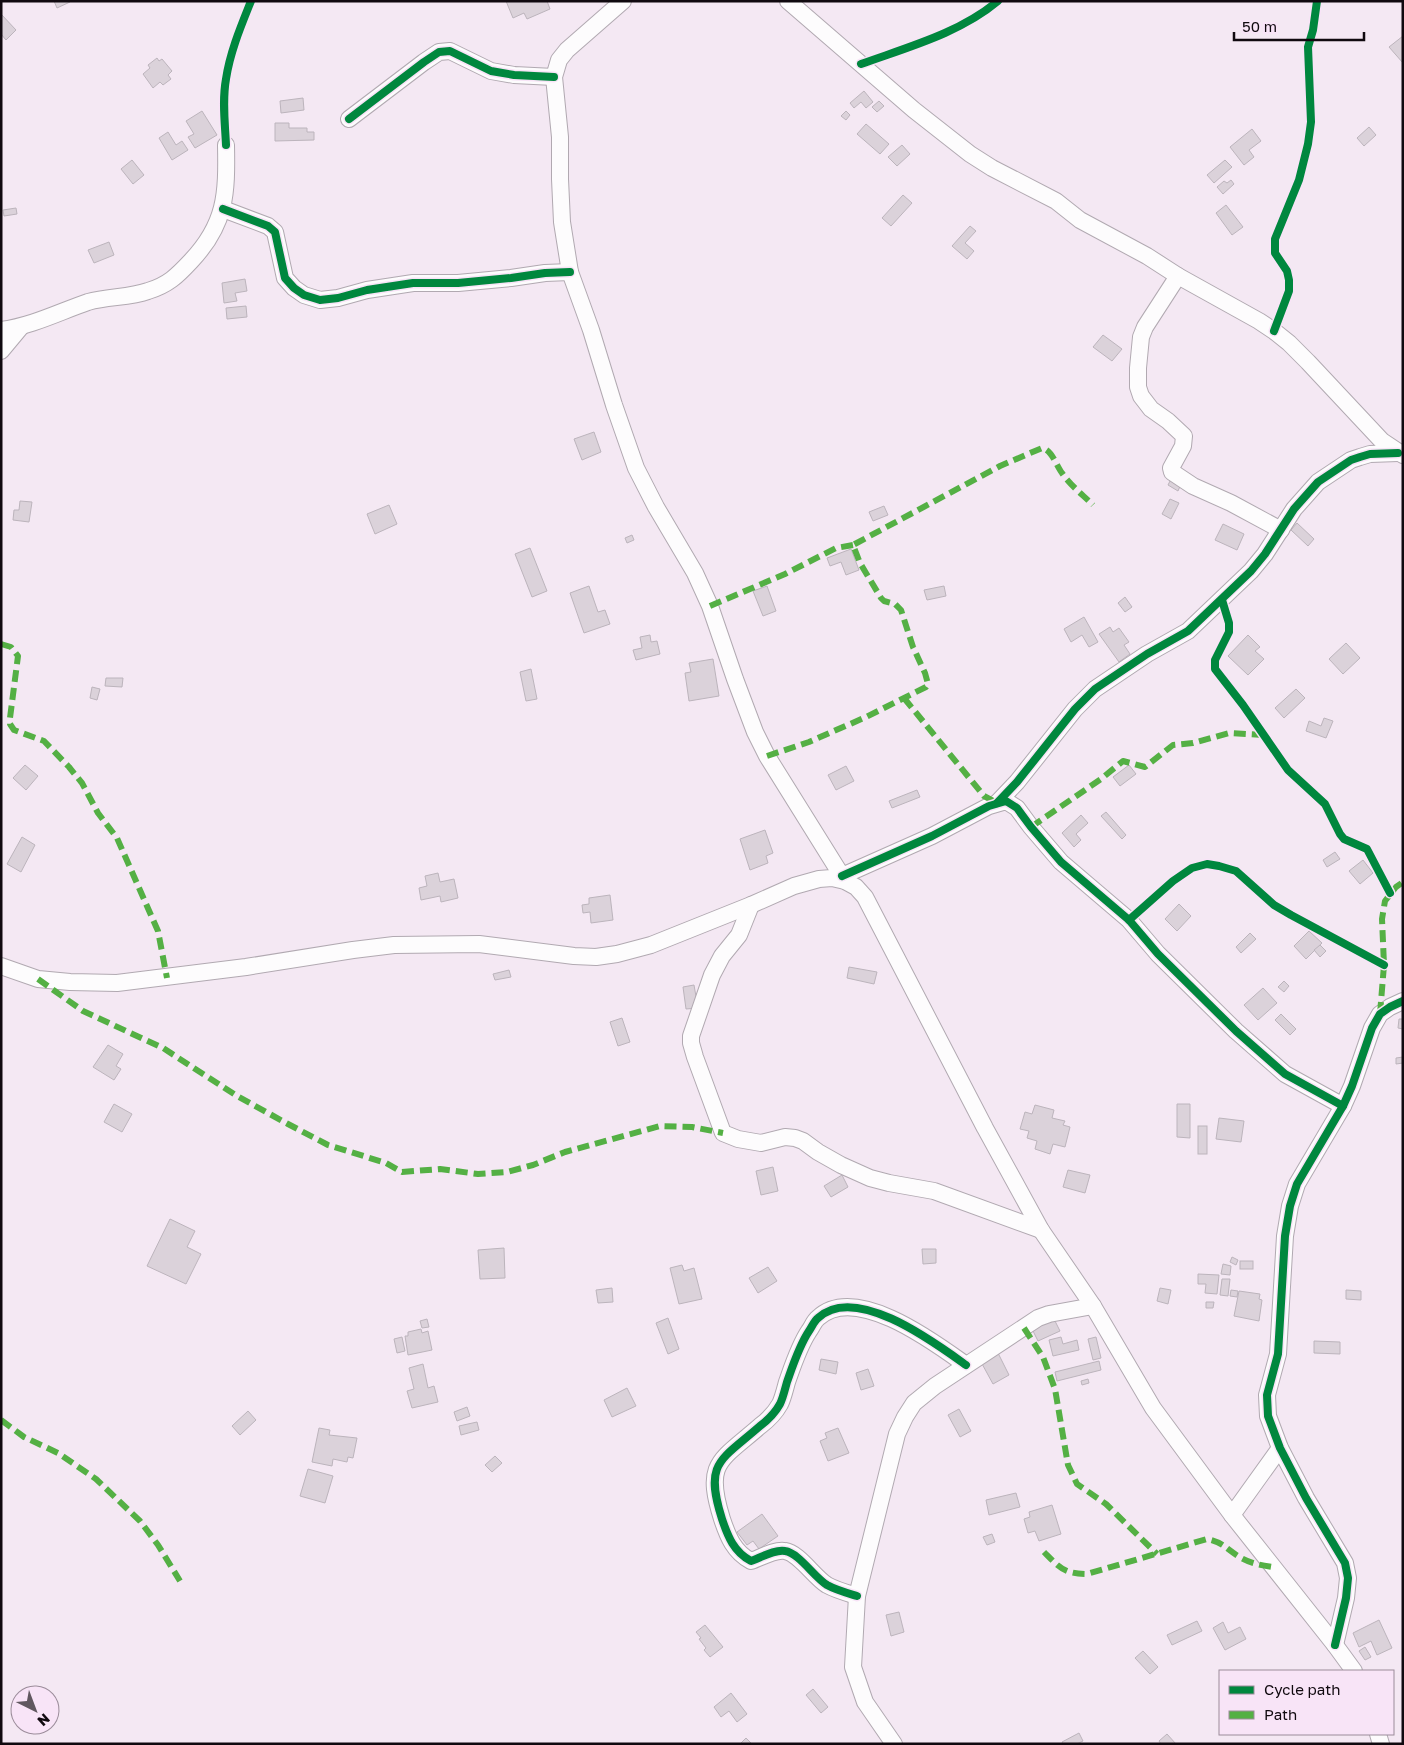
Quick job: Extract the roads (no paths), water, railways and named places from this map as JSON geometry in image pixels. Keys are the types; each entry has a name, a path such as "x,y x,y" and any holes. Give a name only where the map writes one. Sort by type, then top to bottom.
{"street":[{"path":"623,1 567,50 559,60 554,77 560,137 562,222 570,272 636,468 656,507 695,573 710,606 755,732 767,756 844,878 865,897 984,1128 1041,1230 1093,1306 1152,1408 1232,1515 1353,1670"},
{"path":"788,1 914,110 970,154 992,168 1056,201 1084,223 1147,256 1178,276 1259,321 1289,343 1367,427 1400,454"},
{"path":"349,119 424,62 444,50 450,51 491,71 514,75 554,77"},
{"path":"1,330 21,327 102,298 139,294 164,285 176,278 208,242 216,228 223,209 227,175 226,145"},
{"path":"223,209 268,226 275,232 285,278 304,295 320,300 413,283 467,282 511,278 545,272 570,272"},
{"path":"1178,276 1145,327 1139,347 1138,368 1138,387 1141,396 1151,409 1184,436 1183,446 1171,471 1193,486 1231,503 1281,530"},
{"path":"1,351 21,327"},
{"path":"997,803 1017,782 1075,709 1095,689 1147,654 1188,631 1251,571 1266,554 1294,509 1318,482 1351,460 1370,454 1400,454"},
{"path":"1,966 38,979 116,983 246,967 394,945 479,944 574,956 596,957 617,954 650,944 751,905 794,886 819,879 844,878 997,803 1006,801 1017,808 1061,862 1129,920 1158,954 1200,997 1260,1053 1292,1078 1343,1106"},
{"path":"751,905 739,935 722,956 712,975 691,1036 695,1057 723,1133 738,1140 761,1143 769,1143 785,1137 795,1138 841,1165 870,1178 934,1191 1041,1230"},
{"path":"1335,1645 1346,1598 1347,1569 1280,1448 1268,1416 1266,1404 1278,1354 1285,1236 1296,1184 1343,1106 1372,1028 1380,1014 1403,1001"},
{"path":"857,1596 827,1585 799,1560 785,1551 779,1551 751,1561 742,1556 734,1548 727,1535 719,1510 714,1485 716,1468 726,1453 770,1418 780,1404 794,1360 807,1334 817,1318 830,1310 852,1306 890,1318 911,1328 966,1365"},
{"path":"894,1744 865,1702 853,1667 857,1596 897,1434 914,1403 966,1365 1038,1318 1049,1314 1093,1306"},
{"path":"1232,1515 1280,1448"}]}
